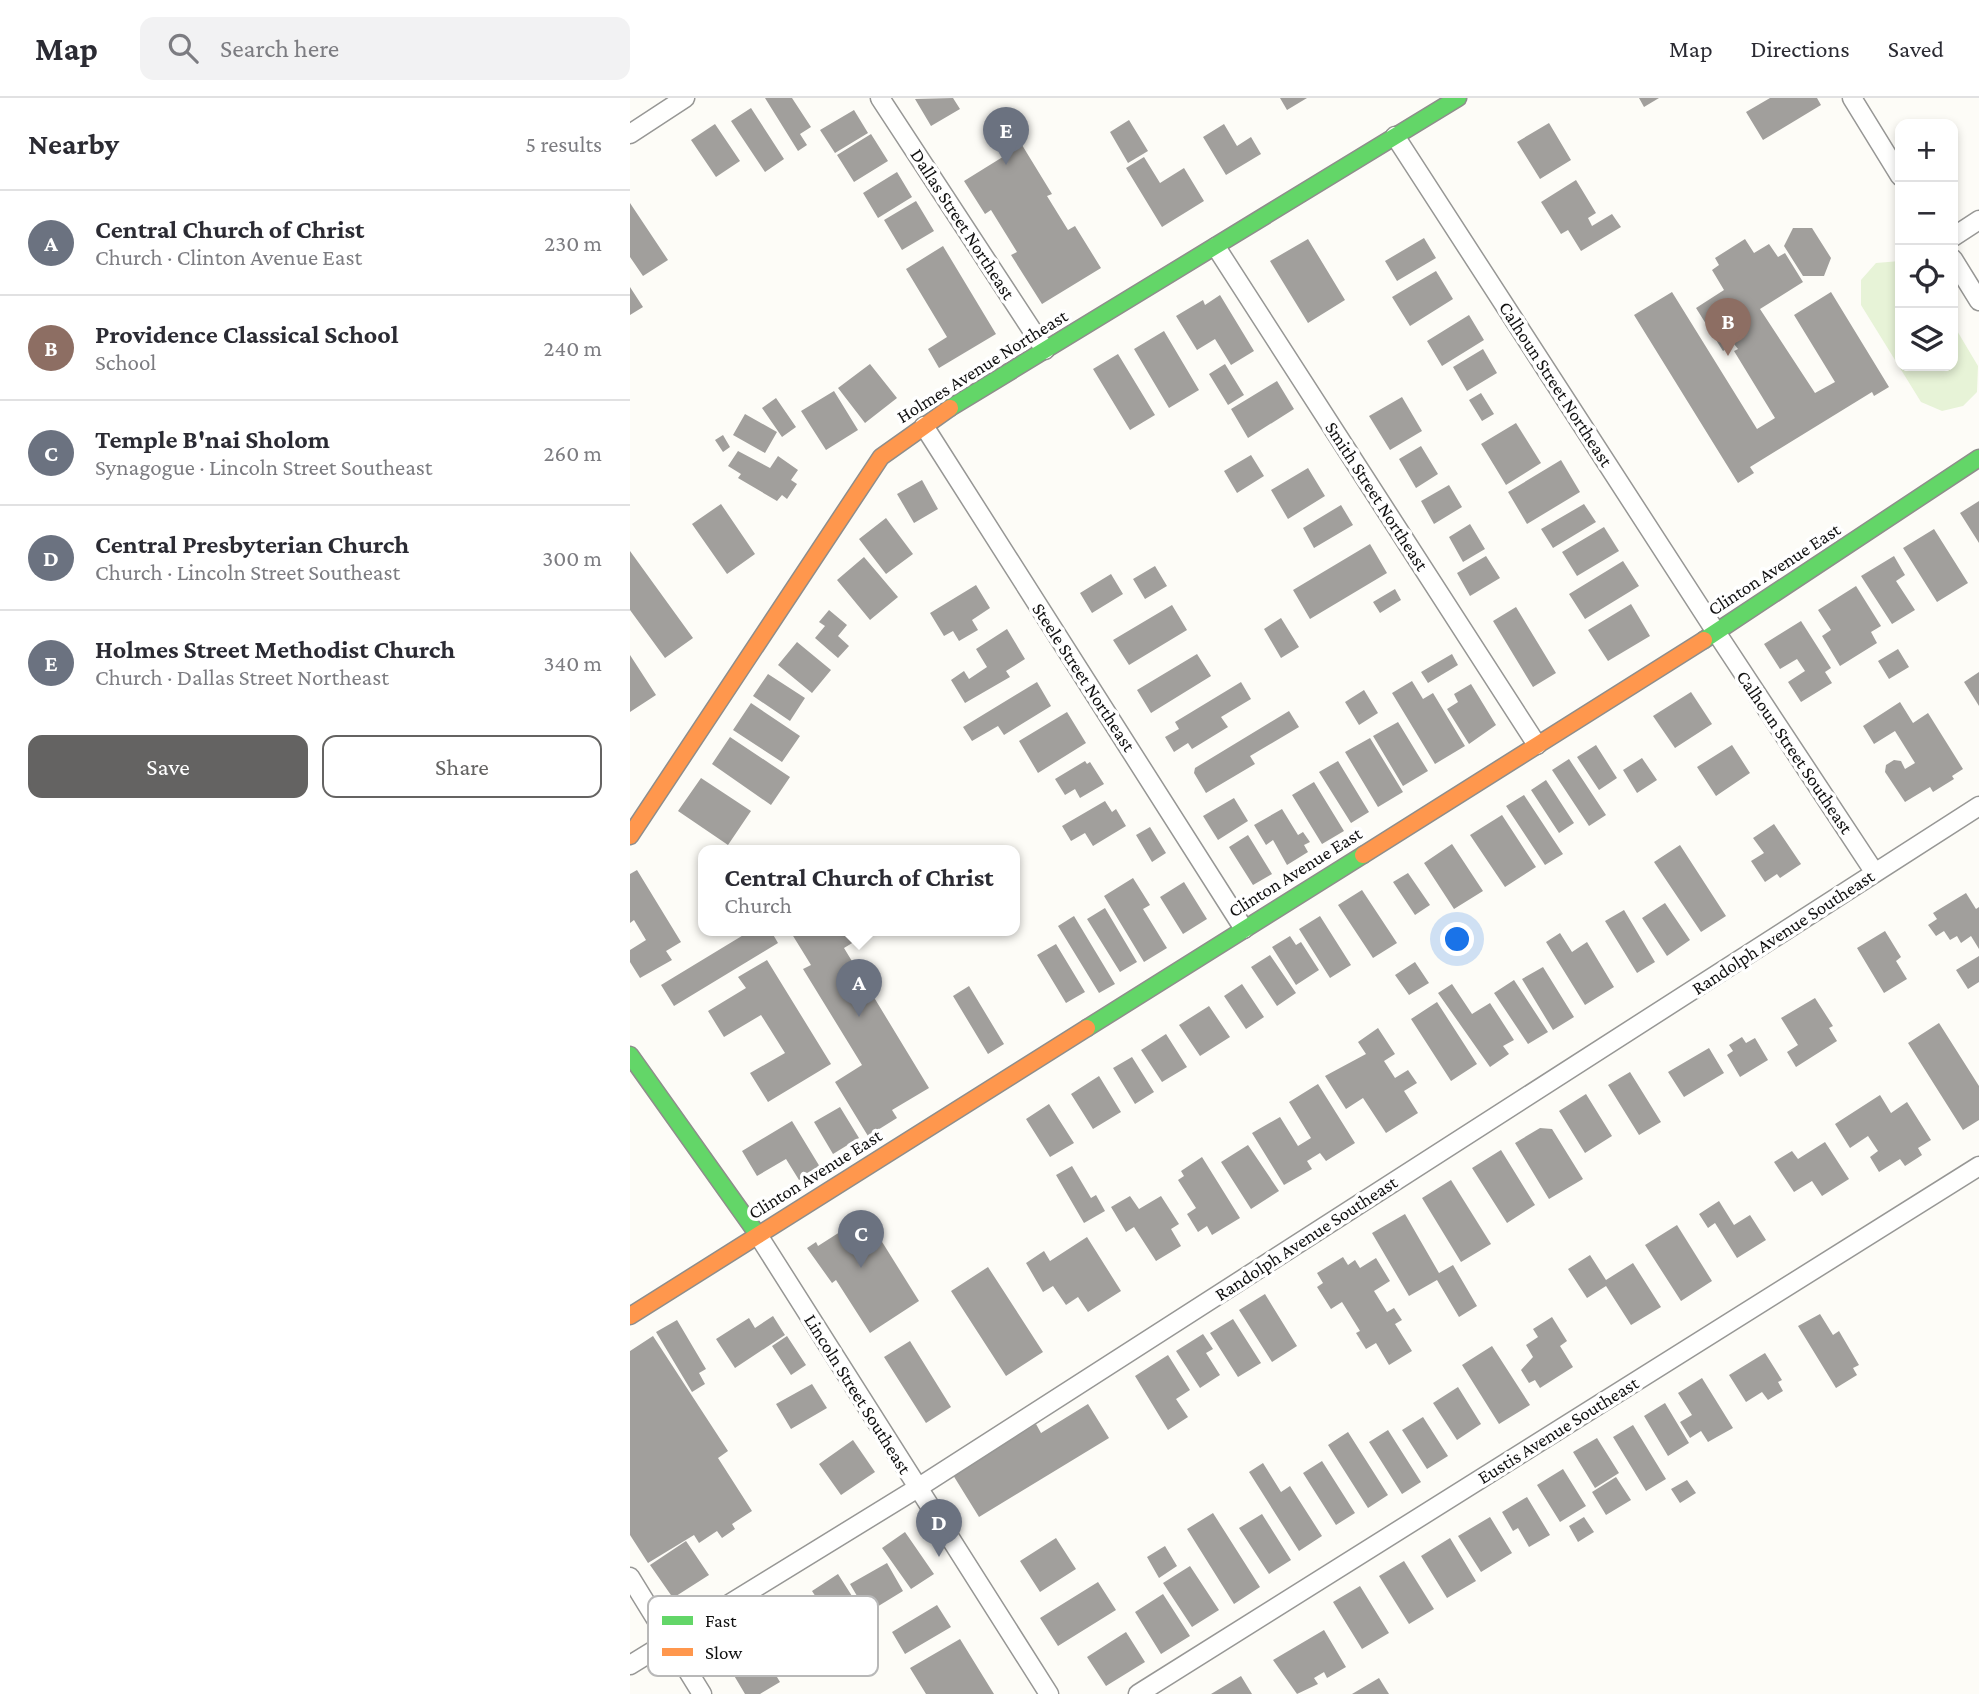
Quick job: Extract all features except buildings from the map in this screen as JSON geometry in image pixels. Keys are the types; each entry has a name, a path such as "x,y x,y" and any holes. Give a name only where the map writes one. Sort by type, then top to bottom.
{"street":[{"path":"630,134 685,98"},
{"name":"Dallas Street Northeast","path":"880,98 1045,350"},
{"name":"Holmes Avenue Northeast","path":"630,836 881,457 924,426 1045,350 1458,98"},
{"path":"1852,98 1895,168"},
{"name":"Calhoun Street Northeast","path":"1395,136 1716,632"},
{"path":"1958,234 1979,220"},
{"name":"Smith Street Northeast","path":"1216,247 1537,745"},
{"path":"1958,267 1979,301"},
{"name":"Steele Street Northeast","path":"924,426 1244,929"},
{"name":"Clinton Avenue East","path":"630,1316 1716,632 1979,458"},
{"name":"Calhoun Street Southeast","path":"1716,632 1875,873"},
{"name":"Randolph Avenue Southeast","path":"742,1596 916,1489 1979,806"},
{"path":"630,1055 758,1235"},
{"name":"Eustis Avenue Southeast","path":"1138,1694 1979,1166"},
{"name":"Lincoln Street Southeast","path":"758,1235 916,1489 1049,1694"},
{"path":"630,1577 648,1607"},
{"name":"Randolph Avenue Southeast","path":"630,1665 648,1654"},
{"path":"691,1676 702,1694"}],"green space":[{"path":"1895,261 1895,360 1861,305 1861,280 1876,263"},
{"path":"1958,332 1978,366 1977,392 1963,406 1942,411 1921,402 1902,371 1958,371"}],"traffic: fast":[{"path":"950,408 1458,98"},
{"path":"1704,640 1979,458"},
{"path":"1087,1028 1363,855"},
{"path":"630,1055 758,1235"}],"traffic: slow":[{"path":"630,836 881,457 950,408"},
{"path":"1363,855 1704,640"},
{"path":"630,1316 1087,1028"}],"place":[{"name":"Holmes Street Methodist Church","path":"1006,165"},
{"name":"Providence Classical School","path":"1728,356"},
{"name":"Central Church of Christ","path":"859,1017"},
{"name":"Temple B'nai Sholom","path":"861,1268"},
{"name":"Central Presbyterian Church","path":"939,1557"}]}
